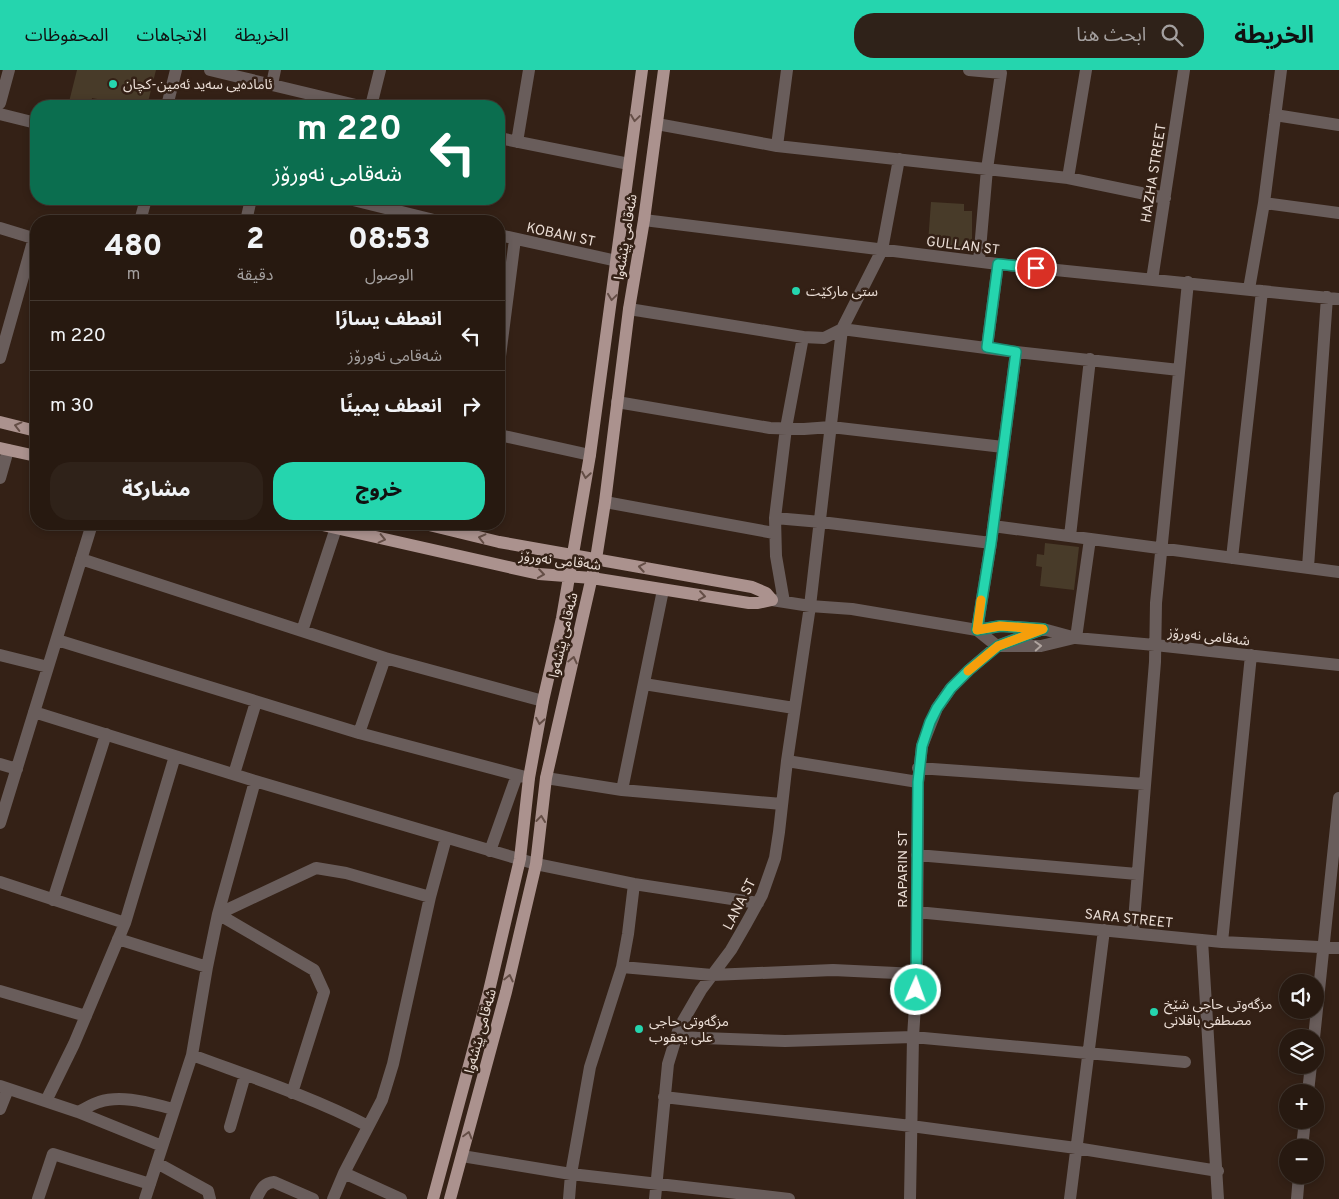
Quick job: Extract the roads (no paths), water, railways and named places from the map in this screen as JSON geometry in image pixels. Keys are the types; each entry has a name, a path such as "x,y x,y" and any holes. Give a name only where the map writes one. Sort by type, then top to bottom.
{"main road":[{"path":"642,72 663,73"},
{"name":"شەقامی پێشەوا","path":"433,1199 488,995 520,859 523,777 562,618 590,455 642,72"},
{"name":"شەقامی پێشەوا","path":"450,1199 506,992 536,864 546,778 596,558 663,73"},
{"path":"0,422 30,430"},
{"path":"4,449 30,455"},
{"name":"شەقامی نەورۆز","path":"344,530 510,569 539,574 592,578 749,602 778,601"},
{"name":"شەقامی نەورۆز","path":"450,530 572,556 596,558 752,587 778,601"}],"street":[{"path":"0,103 8,70"},
{"path":"168,100 176,70"},
{"path":"210,70 336,100"},
{"path":"272,84 275,70"},
{"path":"372,100 380,70"},
{"path":"517,142 529,70"},
{"path":"777,146 787,70"},
{"path":"969,70 1000,73 987,169 979,261"},
{"path":"1068,178 1086,70"},
{"name":"HAZHA STREET","path":"1152,280 1184,70"},
{"path":"1249,289 1264,204 1281,70"},
{"path":"0,114 30,122"},
{"path":"1275,115 1339,125"},
{"path":"657,124 777,146 1068,178 1165,198"},
{"path":"505,139 629,164"},
{"path":"842,329 882,250 899,159"},
{"path":"1264,204 1339,213"},
{"path":"380,205 416,215"},
{"name":"GULLAN ST","path":"644,220 998,264 1333,298"},
{"path":"0,228 30,237"},
{"name":"KOBANI ST","path":"505,237 617,261"},
{"path":"505,317 515,239"},
{"path":"0,358 30,256"},
{"path":"987,347 998,264"},
{"path":"1132,933 1156,644 1156,603 1188,282"},
{"path":"1232,558 1262,291"},
{"path":"1308,567 1333,298"},
{"path":"629,309 803,337 824,338 842,329 1016,352 1179,370"},
{"name":"LANA ST","path":"655,1199 668,1064 676,1037 700,990 731,950 758,903 770,876 775,858 794,708 810,606 842,329"},
{"path":"778,601 778,570 774,533 775,518 786,428 803,337"},
{"path":"977,630 991,543 1016,352"},
{"path":"1070,536 1090,359"},
{"path":"617,402 770,428 831,427 1003,448"},
{"path":"505,436 590,455"},
{"path":"0,478 4,449"},
{"path":"605,502 774,533"},
{"path":"775,518 991,543"},
{"path":"993,526 1339,572"},
{"path":"0,822 90,530"},
{"path":"302,631 335,530"},
{"path":"1076,638 1090,539"},
{"path":"81,559 385,658 543,701"},
{"path":"622,790 663,590"},
{"name":"شەقامی نەورۆز","path":"778,601 810,606 852,609 977,630 1000,626 1043,629 1076,638 1156,644 1339,665"},
{"name":"RAPARIN ST","path":"910,1199 913,1037 917,974 918,768 922,746 937,708 951,688 969,670 998,646 1043,629"},
{"name":"شەقامی نەورۆز","path":"977,630 998,646 1041,646 1076,638"},
{"path":"56,640 360,734 523,777 490,851"},
{"path":"0,655 48,667"},
{"path":"1222,942 1251,655"},
{"path":"360,734 385,658"},
{"path":"644,684 794,708"},
{"path":"234,774 256,702"},
{"path":"34,712 255,781 536,864 634,884 758,903"},
{"path":"53,900 106,734"},
{"path":"46,1101 86,1016 125,924 175,756"},
{"path":"787,761 918,782"},
{"path":"0,764 17,769"},
{"path":"918,768 1145,784"},
{"path":"546,778 622,790 782,804"},
{"path":"145,1199 192,1055 218,914 255,781"},
{"path":"1315,1029 1336,848 1339,798"},
{"path":"333,1199 344,1173 382,1100 393,1064 430,897 446,838"},
{"path":"917,855 1137,874"},
{"path":"218,914 316,868 346,872 430,897"},
{"path":"0,882 125,924"},
{"path":"569,1199 571,1174 590,1067 622,967 634,884"},
{"name":"SARA STREET","path":"916,912 1222,942 1339,948"},
{"path":"218,914 314,970 324,992 292,1093"},
{"path":"1070,1199 1104,930"},
{"path":"118,940 207,967"},
{"path":"1202,940 1218,1171 1218,1199"},
{"path":"622,967 712,976 833,970 917,974"},
{"path":"0,991 86,1016"},
{"path":"676,1037 785,1041 913,1037 1185,1062"},
{"path":"192,1055 292,1093 368,1126"},
{"path":"230,1127 245,1075"},
{"path":"0,1109 4,1087 78,1112 162,1146"},
{"path":"664,1097 911,1126 1076,1148 1218,1171"},
{"path":"78,1112 100,1101 120,1099 174,1109"},
{"path":"38,1199 53,1154 150,1184"},
{"path":"462,1156 571,1174 656,1184 693,1193 789,1199"},
{"path":"157,1163 208,1191 210,1199"},
{"path":"344,1173 400,1199"},
{"path":"256,1199 263,1186 269,1182 274,1182 313,1199"},
{"path":"1297,1199 1298,1184"}],"place":[{"name":"ئامادەیی سەید ئەمین-کچان","path":"113,84"},
{"name":"ستی مارکێت","path":"796,291"},
{"name":"مزگەوتی حاجی شێخ مصطفی باقلانی","path":"1154,1012"},
{"name":"مزگەوتی حاجی علی یعقوب","path":"639,1029"}]}
